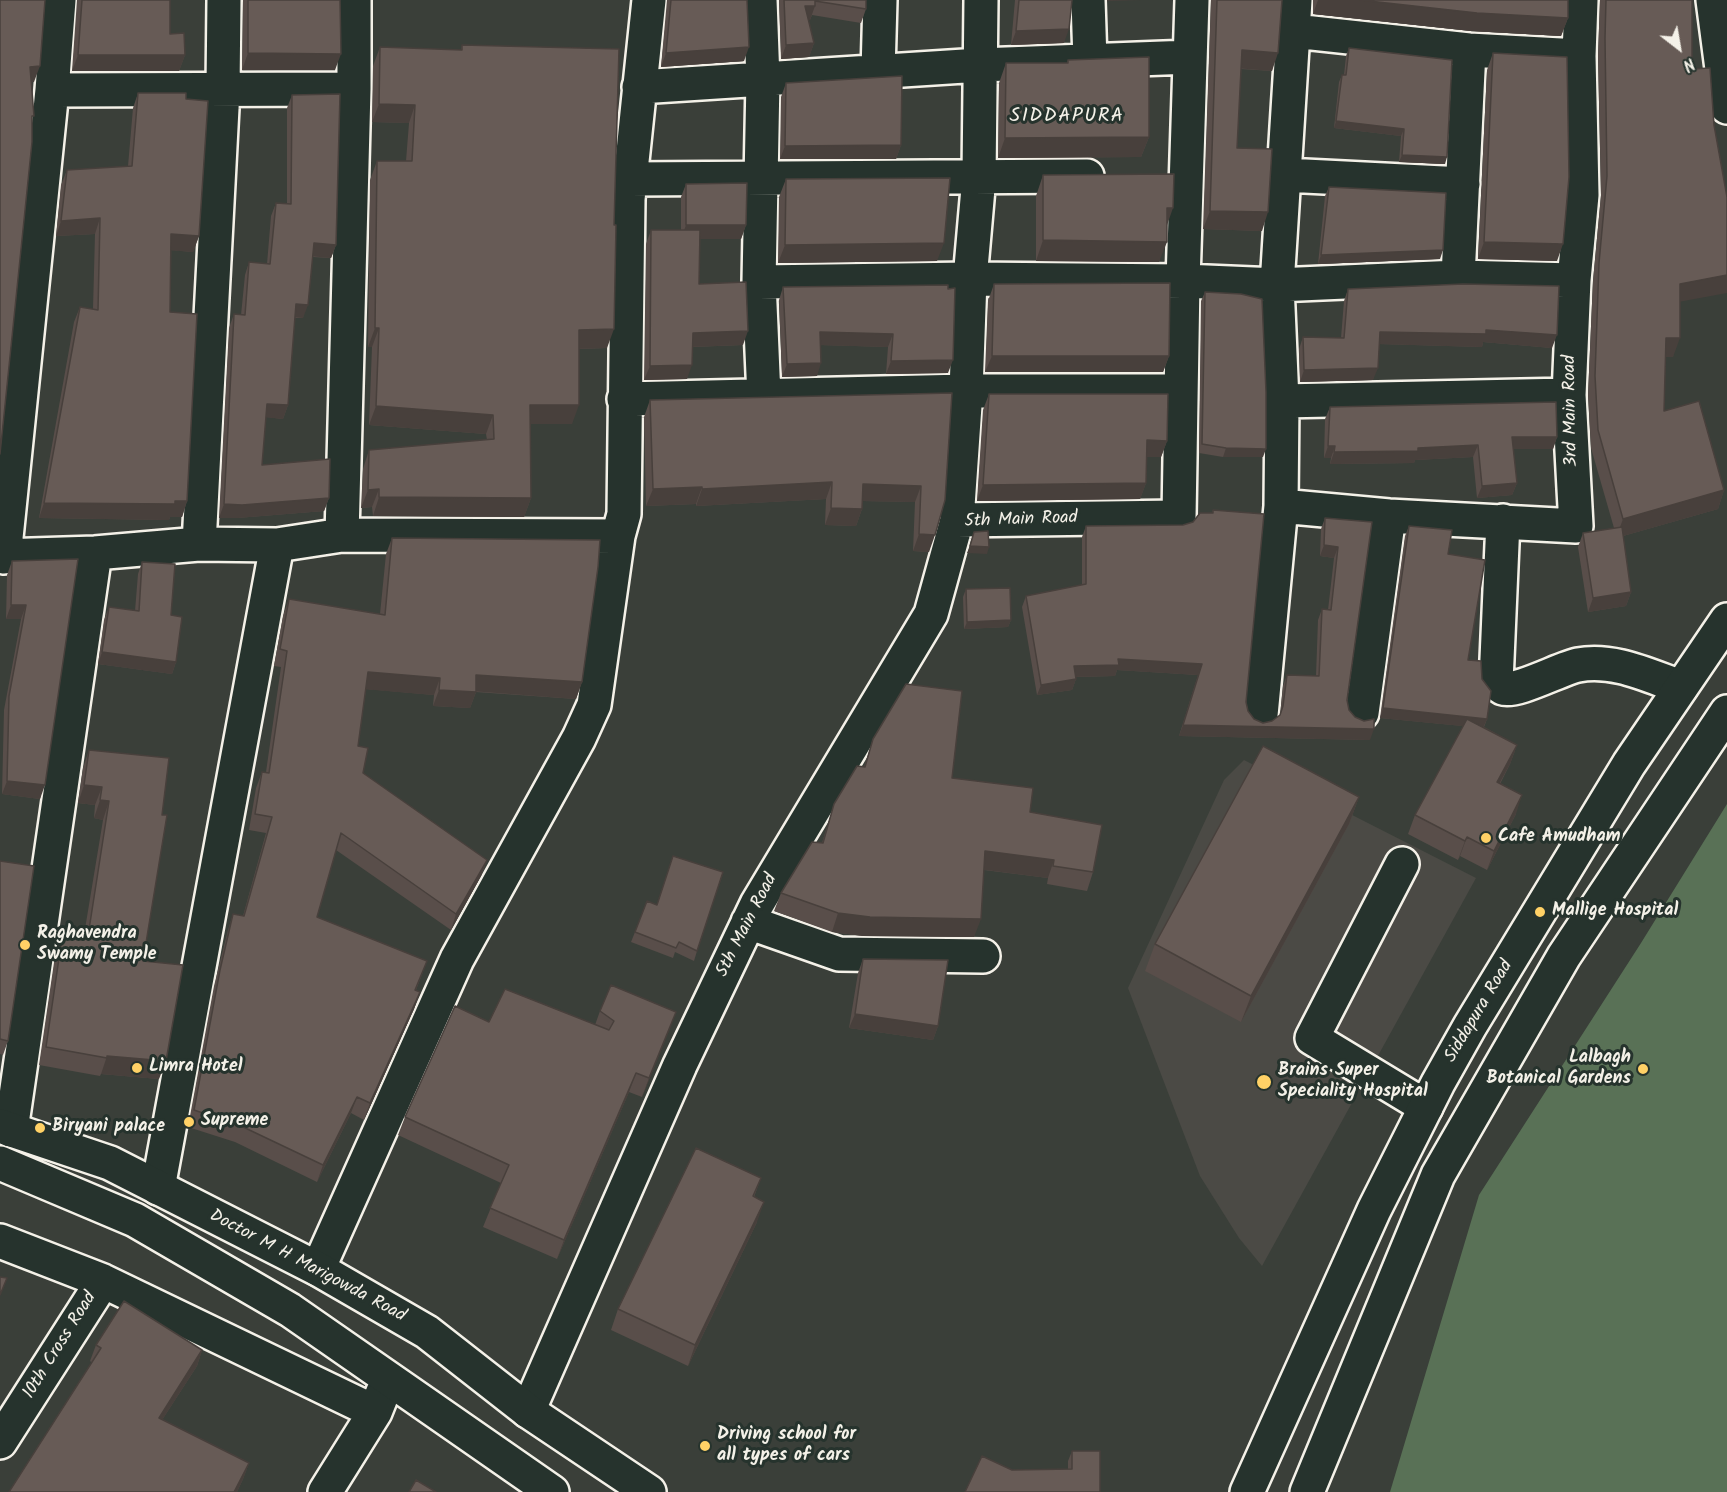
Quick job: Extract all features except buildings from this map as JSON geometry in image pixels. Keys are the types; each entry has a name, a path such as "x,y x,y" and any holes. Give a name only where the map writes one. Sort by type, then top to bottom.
{"street":[{"path":"59,0 52,90 2,556 95,554 199,544 277,545 342,535 618,536"},
{"path":"199,544 223,89 224,0"},
{"path":"342,535 354,89 354,0"},
{"path":"318,1269 457,959 579,738 594,705 618,536 624,514 627,199 649,0"},
{"path":"760,0 763,81 759,282 764,397"},
{"path":"878,72 880,0"},
{"path":"957,520 966,391 970,279 979,177 981,0"},
{"path":"1088,0 1090,61"},
{"name":"5th Main Road","path":"528,1411 680,1065 757,904 931,614 957,520 1179,517 1182,281 1174,176 1190,57 1192,0"},
{"name":"3rd Main Road","path":"1281,506 1389,516 1576,526 1569,395 1574,280 1582,195 1579,56 1581,0"},
{"path":"1713,0 1727,107"},
{"path":"1261,716 1281,506 1282,401 1277,285 1294,15 1469,50 1579,56"},
{"path":"1458,277 1469,50"},
{"path":"639,87 763,81 980,65 1190,57"},
{"path":"52,90 354,89"},
{"path":"1285,175 1463,184"},
{"path":"630,178 1117,176"},
{"path":"759,282 970,279 1182,281 1277,285 1458,277 1574,280"},
{"path":"624,399 966,391 1181,391"},
{"path":"1282,401 1569,395"},
{"path":"1362,713 1389,516"},
{"path":"1503,521 1496,682 1504,688 1515,688 1575,665 1595,662 1617,666 1682,687"},
{"path":"158,1188 277,545"},
{"path":"6,1128 95,554"},
{"name":"Siddapura Road","path":"1247,1492 1374,1210 1470,1026 1629,764 1727,620"},
{"path":"1307,1492 1438,1175 1564,956 1727,712"},
{"path":"1402,864 1312,1038 1426,1107"},
{"path":"748,922 839,954 984,956"},
{"name":"Doctor M H Marigowda Road","path":"6,1128 111,1163 318,1269 427,1332 528,1411 648,1492"},
{"path":"0,1163 135,1220 290,1310 552,1492"},
{"path":"0,1241 103,1281 375,1412"},
{"name":"10th Cross Road","path":"0,1442 103,1281"},
{"path":"324,1492 375,1412 388,1379"}],"shaded area":[{"name":"Brains Super Speciality Hospital","path":"1244,760 1476,878 1262,1266 1239,1238 1200,1176 1128,988 1224,780"}],"green space":[{"name":"Lalbagh Botanical Gardens","path":"1727,804 1727,1492 1390,1492 1479,1195 1641,943"}],"place":[{"name":"Cafe Amudham","path":"1486,838"},
{"name":"Mallige Hospital","path":"1540,912"},
{"name":"Raghavendra Swamy Temple","path":"25,945"},
{"name":"Limra Hotel","path":"137,1068"},
{"name":"Lalbagh Botanical Gardens","path":"1643,1069"},
{"name":"Brains Super Speciality Hospital","path":"1264,1082"},
{"name":"Supreme","path":"189,1122"},
{"name":"Biryani palace","path":"40,1128"},
{"name":"Driving school for all types of cars","path":"705,1446"}],"district":[{"name":"SIDDAPURA","path":"1067,118"}]}
